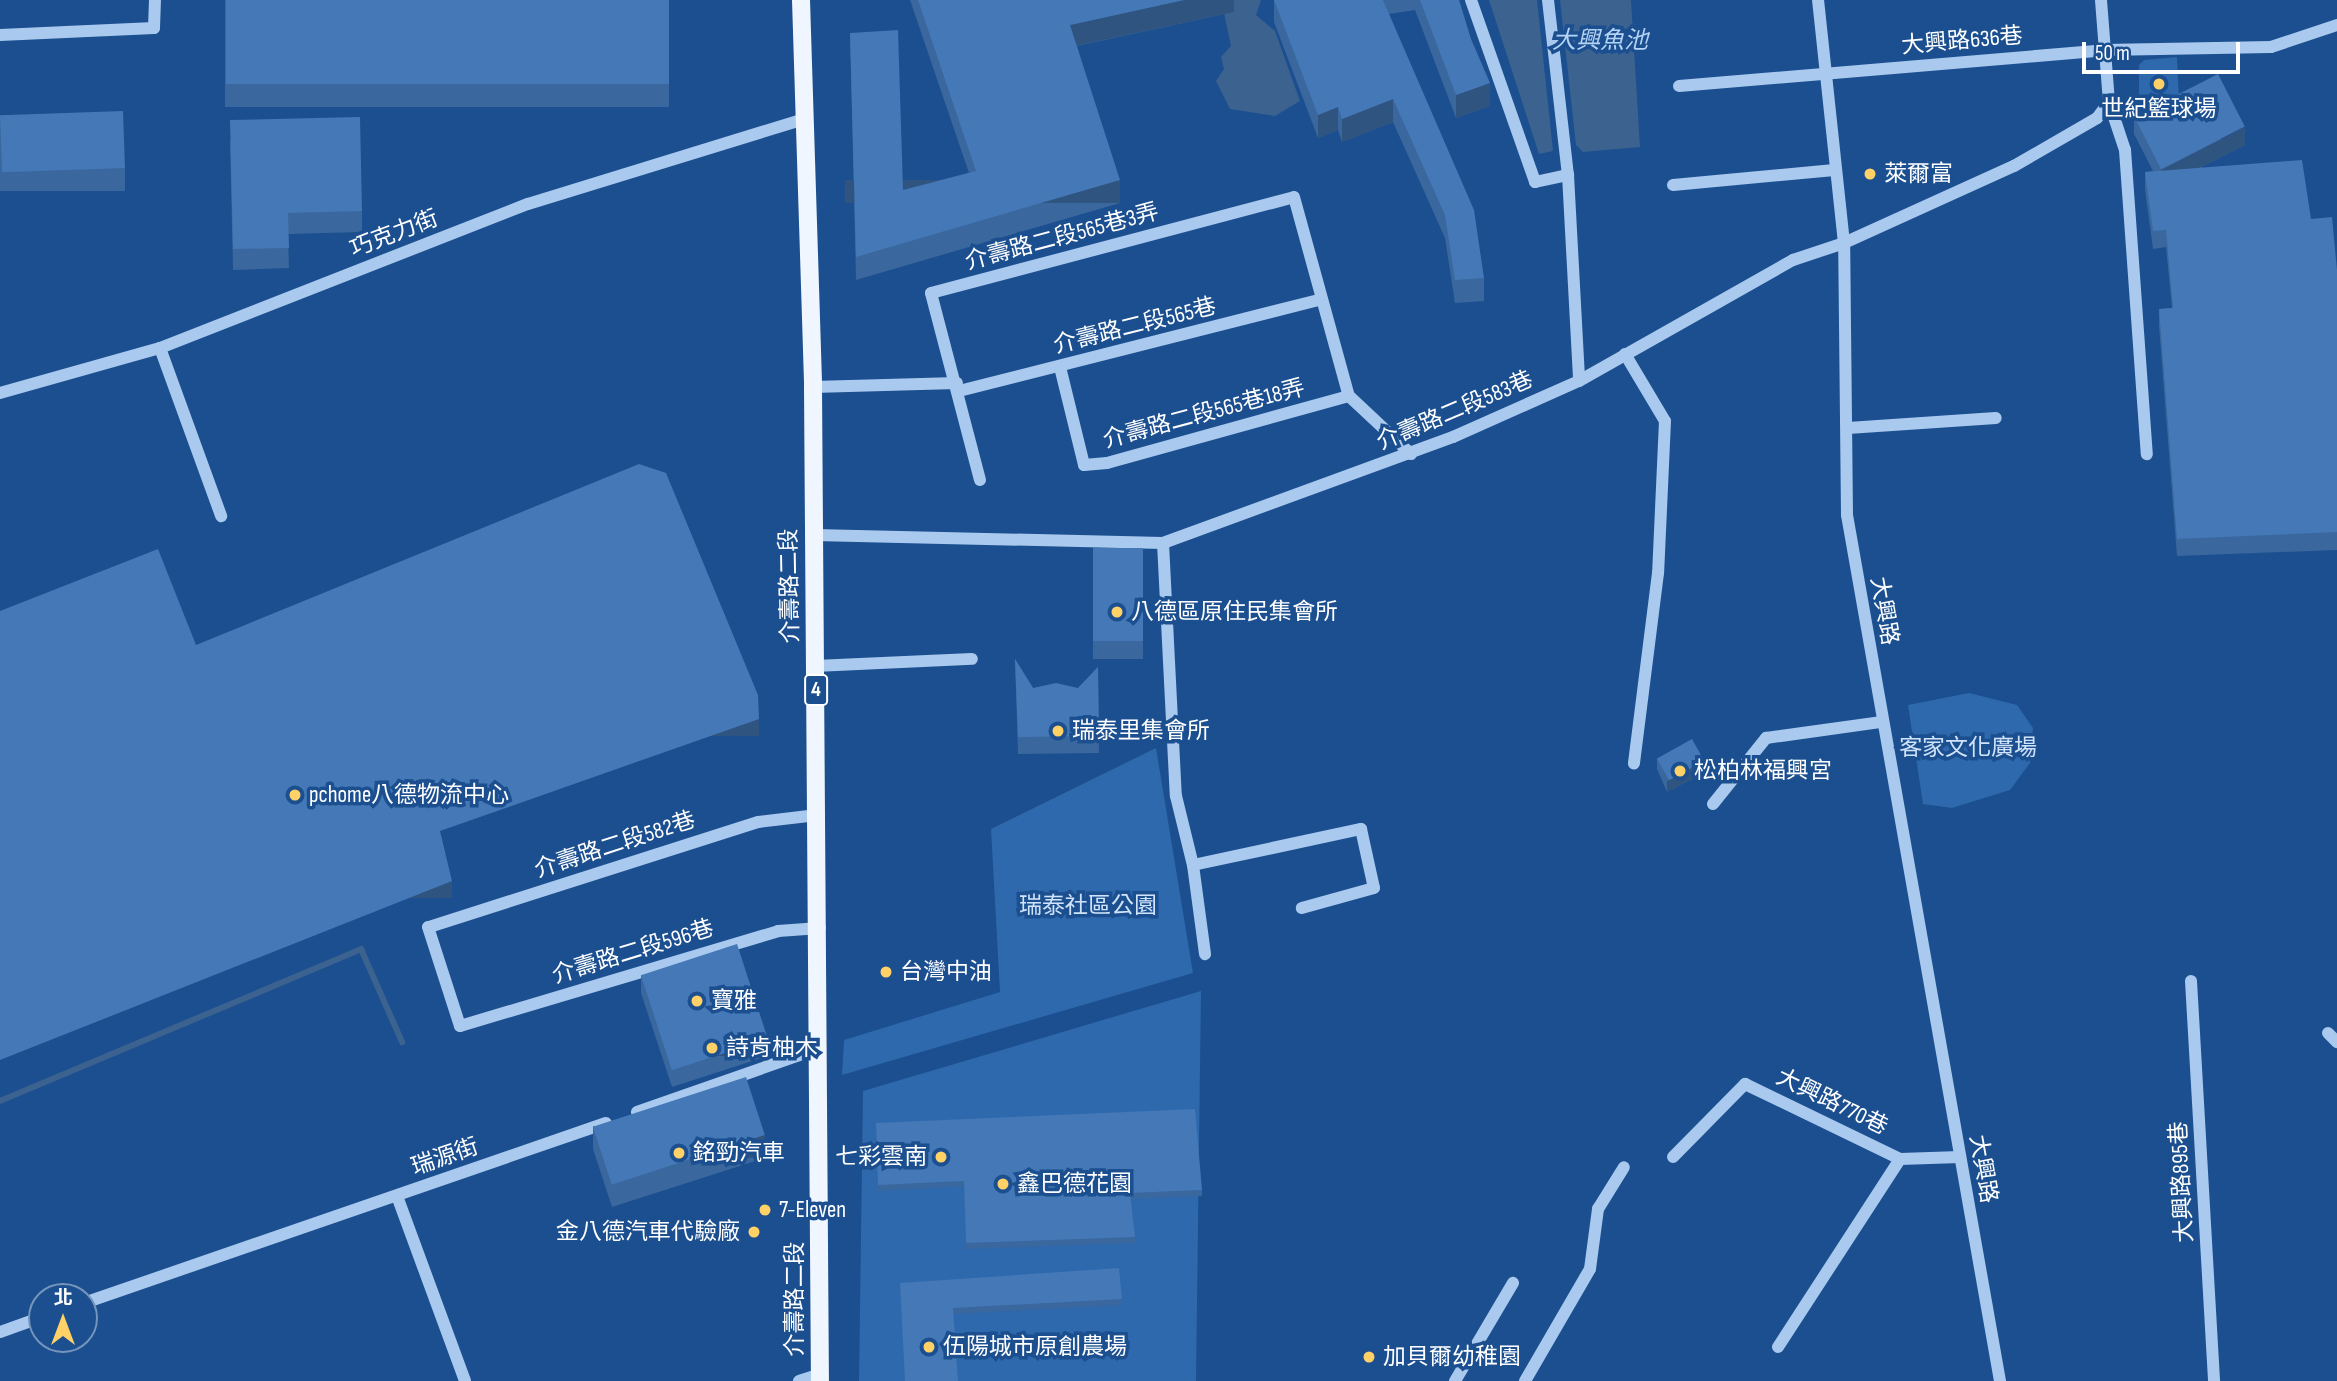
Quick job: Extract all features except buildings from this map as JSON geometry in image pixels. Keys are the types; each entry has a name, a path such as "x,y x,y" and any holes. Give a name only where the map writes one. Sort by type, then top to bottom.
{"main road":[{"name":"介壽路二段","path":"801,0 813,387 820,928 820,1377"}],"street":[{"path":"0,35 154,28 155,0"},
{"path":"1471,0 1535,182 1568,175"},
{"path":"1548,0 1568,175 1579,381"},
{"path":"1818,0 1834,170 1844,243 2084,129 2109,102"},
{"path":"2101,0 2109,102 2125,150 2147,454"},
{"name":"大興路636巷","path":"1679,86 2104,50 2271,47 2337,25"},
{"name":"巧克力街","path":"0,393 160,348 528,204 805,120"},
{"path":"1674,185 1834,170"},
{"name":"介壽路二段565巷3弄","path":"958,387 931,293 1294,197 1322,299"},
{"name":"介壽路二段583巷","path":"814,535 1163,543 1411,453 1579,381 1793,260 1844,243"},
{"name":"大興路","path":"1844,243 1847,515 2000,1381"},
{"path":"1322,299 1349,396 1411,453"},
{"name":"介壽路二段565巷","path":"813,387 958,387 1060,367 1322,299"},
{"path":"160,348 221,516"},
{"path":"1625,355 1665,421 1658,573 1634,764"},
{"name":"介壽路二段565巷18弄","path":"1060,367 1084,465 1107,463 1349,396"},
{"path":"958,387 980,480"},
{"path":"1848,428 1996,418"},
{"path":"1163,543 1176,796 1193,865 1205,954"},
{"path":"816,666 972,659"},
{"path":"1713,804 1766,738 1882,722"},
{"name":"介壽路二段582巷","path":"460,1026 428,927 758,822 817,815"},
{"path":"1193,865 1361,829 1374,888 1302,908"},
{"name":"介壽路二段596巷","path":"460,1026 778,931 820,928"},
{"name":"大興路895巷","path":"2191,981 2214,1381"},
{"name":"瑞源街","path":"98,1298 820,1048"},
{"name":"大興路770巷","path":"1674,1157 1745,1084 1900,1159 1960,1157"},
{"path":"1778,1347 1900,1159"},
{"path":"1525,1381 1590,1269 1598,1209 1624,1167"},
{"path":"397,1196 465,1381"},
{"path":"1455,1381 1513,1283"},
{"path":"0,1332 28,1322"},
{"path":"799,1381 820,1377"}],"green space":[{"name":"世紀籃球場","path":"2177,57 2179,102 2139,104 2139,65 2144,60"},
{"name":"客家文化廣場","path":"1969,693 2017,705 2033,728 2030,763 2010,790 1952,808 1923,804 1908,705"},
{"name":"瑞泰社區公園","path":"1156,748 1193,973 842,1075 844,1040 1000,992 991,829"},
{"path":"1201,991 1196,1381 859,1381 863,1091"}],"water":[{"path":"1228,0 1261,0 1256,15 1275,31 1300,101 1275,116 1230,109 1216,81 1224,69 1221,57 1231,46 1224,13"},
{"name":"大興魚池","path":"1489,0 1537,0 1553,151 1539,154"},
{"name":"大興魚池","path":"1560,0 1631,0 1640,147 1583,152 1576,145"}],"waterway":[{"path":"0,1101 361,949 402,1042"}],"place":[{"name":"世紀籃球場","path":"2159,84"},
{"name":"萊爾富","path":"1870,174"},
{"name":"八德區原住民集會所","path":"1117,612"},
{"name":"瑞泰里集會所","path":"1058,731"},
{"name":"松柏林福興宮","path":"1680,771"},
{"name":"pchome八德物流中心","path":"295,795"},
{"name":"台灣中油","path":"886,972"},
{"name":"寶雅","path":"697,1001"},
{"name":"詩肯柚木","path":"712,1048"},
{"name":"銘勁汽車","path":"679,1153"},
{"name":"七彩雲南","path":"941,1157"},
{"name":"鑫巴德花園","path":"1003,1184"},
{"name":"7-Eleven","path":"765,1210"},
{"name":"金八德汽車代驗廠","path":"754,1232"},
{"name":"伍陽城市原創農場","path":"929,1347"},
{"name":"加貝爾幼稚園","path":"1369,1357"}]}
